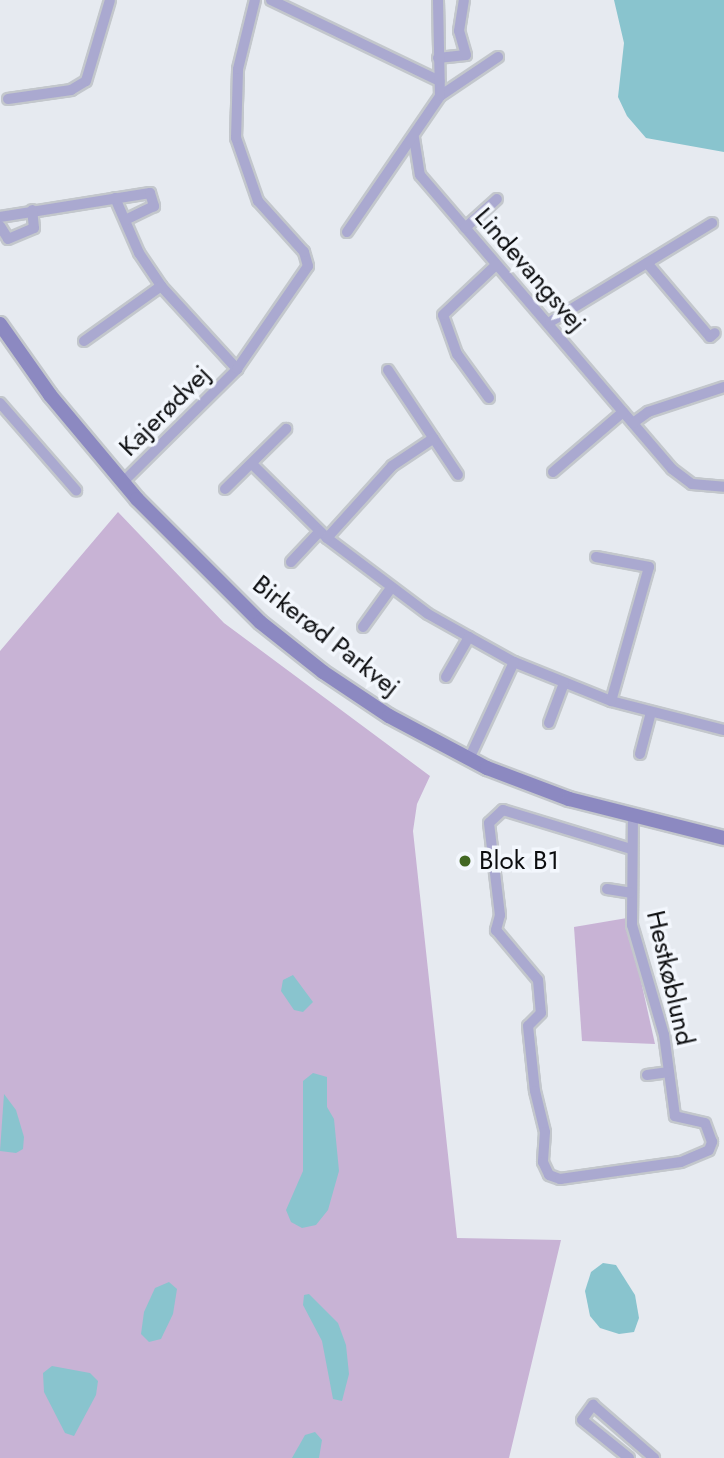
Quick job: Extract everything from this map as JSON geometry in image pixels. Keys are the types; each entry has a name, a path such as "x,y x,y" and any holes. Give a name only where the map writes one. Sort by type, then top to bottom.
{"street":[{"path":"8,99 71,90 86,81 110,0"},
{"name":"Kajerødvej","path":"123,482 237,369 308,266 304,252 258,201 236,138 238,69 255,0"},
{"path":"271,0 439,80"},
{"path":"438,0 440,96"},
{"path":"438,58 466,55 459,32 464,0"},
{"path":"347,232 414,138 440,96 498,57"},
{"name":"Lindevangsvej","path":"414,138 420,175 496,265 550,322 672,469 692,484 724,486"},
{"path":"0,217 150,194 154,206 125,220"},
{"name":"Kajerødvej","path":"115,198 161,286 237,369"},
{"path":"464,228 497,199"},
{"path":"0,226 8,239 34,228 32,210"},
{"path":"550,322 712,223"},
{"path":"648,263 710,337 715,333"},
{"path":"489,398 457,354 443,315 496,265"},
{"path":"84,341 161,286"},
{"name":"Birkerød Parkvej","path":"0,324 50,395 123,482 197,562 292,647 389,716 469,759 569,799 724,838"},
{"path":"388,370 458,475"},
{"path":"633,423 648,412 724,387"},
{"path":"0,403 76,489"},
{"path":"553,472 623,412"},
{"path":"225,489 286,429"},
{"path":"291,562 323,535 392,467 434,438"},
{"path":"252,464 323,535 391,588 469,637 514,662 611,701 724,730"},
{"path":"596,557 649,567 611,701"},
{"path":"363,627 391,588"},
{"path":"446,677 469,637"},
{"path":"469,759 514,662"},
{"path":"549,723 564,683"},
{"path":"640,754 651,712"},
{"name":"Hestkøblund","path":"631,849 503,810 489,823 500,915 496,930 538,980 541,1013 528,1026 545,1132 543,1163 549,1175 560,1179 681,1162 709,1150 712,1133 705,1123 674,1116 658,1011 637,952 631,893 633,817"},
{"name":"Hestkøblund","path":"607,889 631,893"},
{"name":"Hestkøblund","path":"647,1075 669,1072"},
{"path":"629,1458 582,1419 593,1405 654,1458"}],"shaded area":[{"path":"118,512 224,623 430,776 417,804 413,831 457,1238 561,1240 509,1458 0,1458 0,651"},
{"path":"627,918 655,1044 582,1041 574,927"}],"water":[{"path":"614,0 724,0 724,152 646,138 627,116 618,97 624,43"},
{"path":"293,975 313,1002 303,1012 294,1010 281,991 283,980"},
{"path":"313,1073 327,1077 327,1107 334,1119 339,1171 328,1210 316,1225 302,1228 291,1222 286,1210 303,1171 303,1081"},
{"path":"4,1094 16,1110 24,1137 23,1149 16,1153 0,1151"},
{"path":"603,1263 616,1265 635,1295 639,1318 634,1332 619,1334 600,1328 590,1316 585,1291 591,1272"},
{"path":"169,1282 177,1289 173,1314 161,1339 149,1342 141,1334 144,1312 155,1288"},
{"path":"309,1294 338,1323 346,1345 349,1374 342,1401 333,1399 322,1341 303,1305 304,1295"},
{"path":"52,1366 90,1373 98,1381 96,1395 74,1436 65,1433 44,1392 43,1373"},
{"path":"315,1432 322,1440 319,1458 292,1458 305,1435"}],"place":[{"name":"Blok B1","path":"465,861"}]}
